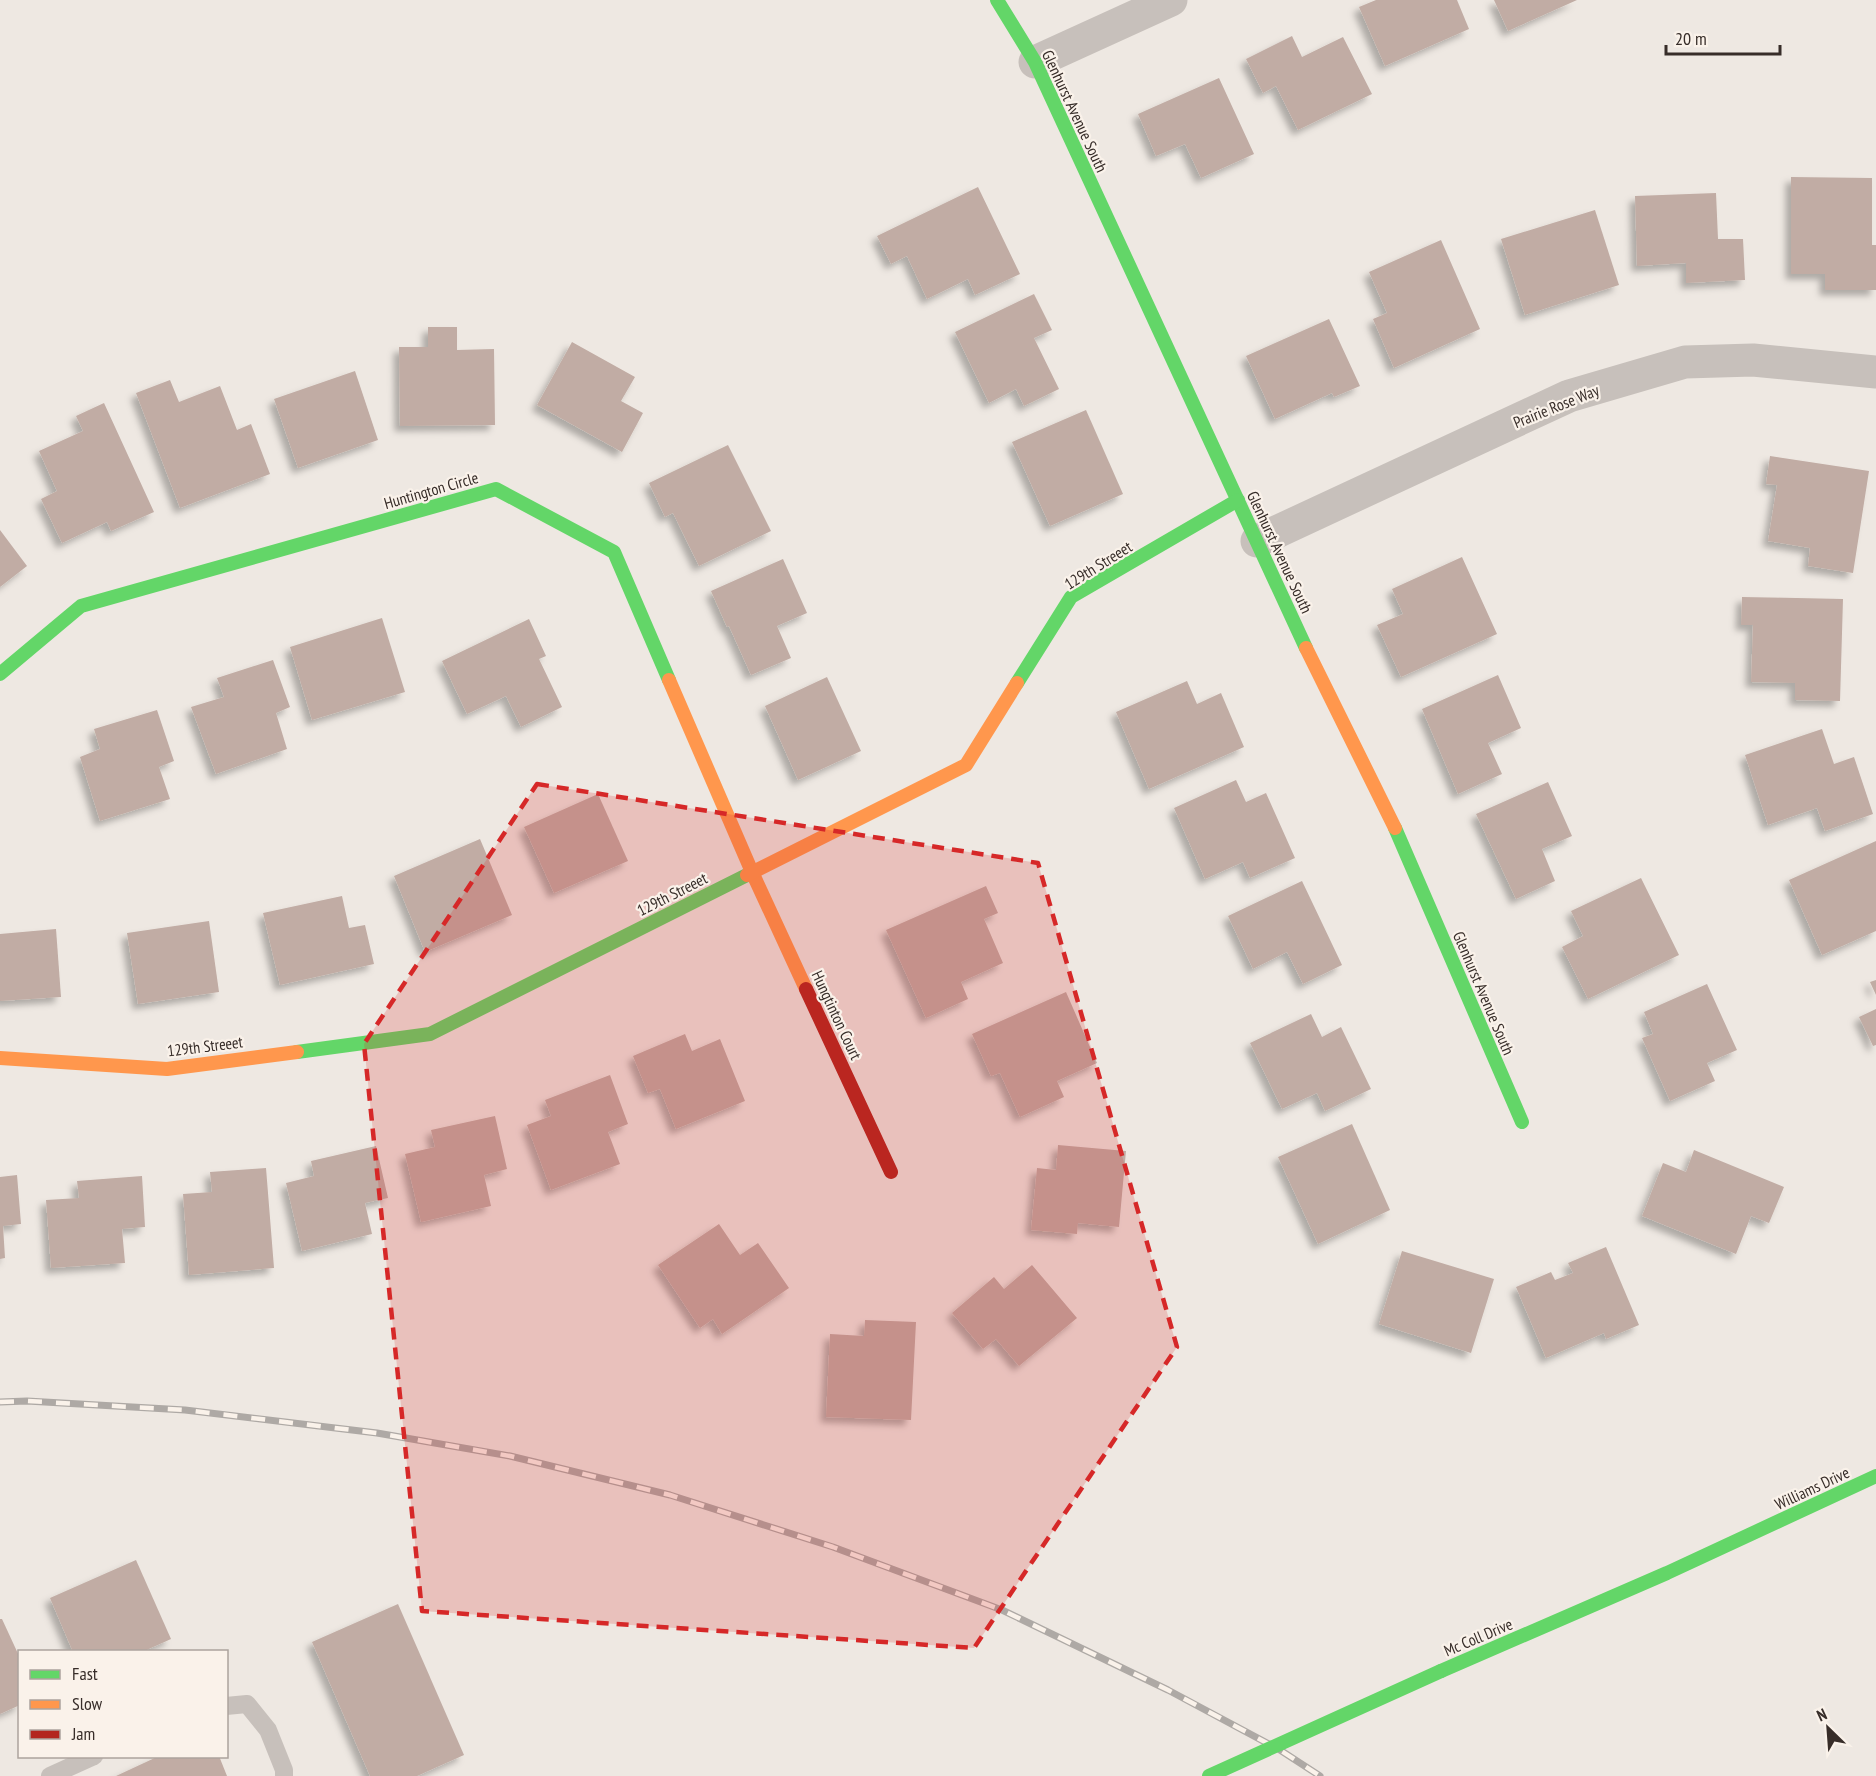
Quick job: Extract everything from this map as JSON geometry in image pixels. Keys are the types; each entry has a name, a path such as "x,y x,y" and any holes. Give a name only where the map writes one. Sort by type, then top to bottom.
{"street":[{"name":"Glenhurst Avenue South","path":"997,0 1035,62 1302,640 1388,812 1522,1122"},
{"path":"1035,62 1171,0"},
{"name":"Prairie Rose Way","path":"1257,541 1569,396 1685,362 1754,360 1876,372"},
{"name":"Huntington Circle","path":"0,674 81,606 496,489 614,552 752,872"},
{"name":"129th Streeet","path":"0,1058 167,1069 429,1034 966,765 1071,597 1238,501"},
{"name":"Hungtinton Court","path":"752,872 891,1172"},
{"name":"Williams Drive","path":"1761,1529 1876,1476"},
{"name":"Mc Coll Drive","path":"1209,1776 1441,1671 1667,1574 1761,1529"}],"lane":[{"path":"228,1706 247,1704 268,1730 284,1770 284,1776"},
{"path":"50,1776 90,1758"}],"highlighted area":[{"path":"537,784 1038,863 1177,1347 974,1648 422,1611 364,1044"}],"building":[{"path":"1376,0 1457,0 1469,29 1385,66 1359,7"},
{"path":"1494,0 1577,0 1508,31"},
{"path":"1292,36 1302,57 1343,37 1372,94 1298,130 1276,86 1263,93 1246,59"},
{"path":"1219,78 1254,154 1201,178 1185,144 1156,156 1138,114"},
{"path":"1791,177 1872,178 1872,245 1876,245 1876,290 1825,290 1825,274 1791,274"},
{"path":"978,187 1020,274 975,295 968,279 927,299 907,256 891,264 877,236"},
{"path":"1716,193 1718,239 1743,239 1745,280 1686,283 1686,263 1637,266 1635,196"},
{"path":"1595,210 1619,285 1525,315 1501,239"},
{"path":"1441,240 1480,329 1394,368 1373,319 1387,313 1369,272"},
{"path":"1034,294 1052,330 1034,338 1059,389 1024,406 1016,389 989,403 955,332"},
{"path":"1329,319 1360,386 1334,397 1332,393 1275,419 1246,356"},
{"path":"428,327 457,327 457,350 494,349 495,425 400,426 399,347 428,347"},
{"path":"572,342 635,377 621,401 643,413 622,452 537,405"},
{"path":"355,371 378,440 298,468 274,399"},
{"path":"170,380 179,402 220,386 237,430 251,424 270,474 180,508 136,393"},
{"path":"104,403 154,512 111,531 107,522 62,543 41,499 57,491 39,451 83,431 76,416"},
{"path":"1086,410 1123,494 1050,526 1012,442"},
{"path":"728,445 771,531 699,566 673,513 665,517 649,483"},
{"path":"1770,456 1869,471 1853,573 1808,566 1810,548 1768,541 1777,485 1766,484"},
{"path":"0,530 27,566 0,587"},
{"path":"1462,557 1497,634 1401,677 1377,625 1403,614 1392,589"},
{"path":"783,559 807,613 777,626 791,658 751,675 711,591"},
{"path":"1742,597 1843,599 1840,701 1795,700 1795,683 1751,682 1753,625 1741,625"},
{"path":"382,618 405,692 312,720 290,647"},
{"path":"529,619 546,656 539,659 562,707 521,727 506,696 467,714 442,661"},
{"path":"273,660 290,707 276,713 287,749 216,774 191,707 224,697 217,678"},
{"path":"1498,675 1521,728 1488,743 1502,774 1458,794 1422,709"},
{"path":"827,677 861,751 798,780 765,706"},
{"path":"1187,681 1197,704 1221,693 1244,747 1149,789 1116,712"},
{"path":"157,710 174,761 159,767 170,799 100,821 80,757 100,749 94,729"},
{"path":"1822,729 1834,764 1854,757 1873,814 1825,831 1817,808 1768,825 1745,755"},
{"path":"1236,780 1246,802 1266,793 1295,858 1250,878 1243,862 1205,879 1174,808"},
{"path":"1548,782 1572,836 1542,849 1555,881 1516,899 1476,814"},
{"path":"598,794 628,861 554,893 524,827"},
{"path":"480,839 512,915 425,952 394,876"},
{"path":"1876,841 1876,931 1822,955 1789,880"},
{"path":"1641,878 1679,955 1588,999 1562,947 1583,936 1571,911"},
{"path":"1302,881 1342,965 1303,984 1287,952 1253,969 1228,916"},
{"path":"986,886 998,913 984,919 1003,963 961,982 968,999 926,1018 886,930"},
{"path":"342,896 349,928 365,925 374,964 280,985 263,913"},
{"path":"209,921 219,992 138,1004 127,933"},
{"path":"56,929 61,997 0,1001 0,934"},
{"path":"1876,980 1876,995 1870,982"},
{"path":"1707,984 1737,1050 1707,1063 1715,1081 1670,1101 1642,1038 1653,1034 1644,1012"},
{"path":"1066,992 1097,1063 1057,1081 1064,1097 1020,1117 1000,1073 991,1076 972,1034"},
{"path":"1876,1009 1876,1045 1873,1046 1859,1017"},
{"path":"1311,1014 1322,1037 1341,1027 1371,1089 1325,1111 1317,1093 1282,1109 1250,1043"},
{"path":"685,1034 692,1051 720,1039 745,1101 676,1129 660,1089 648,1093 633,1056"},
{"path":"610,1075 628,1124 608,1132 620,1164 551,1190 527,1125 551,1116 545,1100"},
{"path":"495,1116 507,1169 484,1175 491,1206 421,1222 405,1154 435,1147 431,1130"},
{"path":"1352,1124 1390,1210 1318,1244 1278,1157"},
{"path":"1058,1145 1126,1151 1119,1227 1078,1223 1077,1234 1031,1230 1037,1168 1056,1170"},
{"path":"376,1146 388,1198 365,1203 372,1234 302,1251 286,1183 314,1176 311,1161"},
{"path":"1694,1150 1784,1187 1769,1223 1751,1216 1736,1254 1642,1216 1663,1163 1686,1172"},
{"path":"266,1168 274,1268 189,1275 183,1194 212,1192 210,1172"},
{"path":"17,1175 21,1224 3,1226 5,1258 0,1259 0,1177"},
{"path":"142,1176 145,1227 122,1229 125,1263 51,1268 46,1200 79,1198 77,1181"},
{"path":"719,1224 740,1255 758,1243 789,1288 722,1334 713,1319 700,1328 658,1265"},
{"path":"1606,1247 1639,1325 1606,1339 1604,1333 1546,1358 1516,1287 1551,1272 1555,1280 1573,1273 1568,1263"},
{"path":"1402,1251 1494,1279 1471,1353 1379,1324"},
{"path":"1032,1265 1077,1318 1019,1366 996,1339 983,1349 952,1313 994,1277 1004,1289"},
{"path":"865,1320 916,1322 911,1420 826,1417 830,1334 864,1336"},
{"path":"136,1560 171,1639 146,1650 72,1650 50,1598"},
{"path":"398,1604 464,1755 417,1776 370,1776 312,1642"},
{"path":"0,1619 2,1619 18,1654 18,1706 0,1714"},
{"path":"155,1758 220,1758 227,1776 116,1776"}],"railway":[{"path":"0,1402 27,1401 185,1410 377,1433 510,1456 670,1495 833,1547 1002,1610 1168,1690 1280,1750 1320,1776"}],"traffic: fast":[{"path":"997,0 1035,62 1306,648"},
{"path":"0,674 81,606 496,489 614,552 669,680"},
{"path":"1017,683 1071,597 1238,500"},
{"path":"1395,828 1522,1122"},
{"path":"297,1052 430,1034 747,875"},
{"path":"1441,1671 1667,1573 1876,1476"},
{"path":"1209,1776 1441,1671"}],"traffic: slow":[{"path":"1306,648 1395,828"},
{"path":"669,680 752,872 806,989"},
{"path":"747,875 966,765 1017,683"},
{"path":"0,1058 167,1069 297,1052"}],"traffic: jam":[{"path":"806,989 891,1172"}]}
